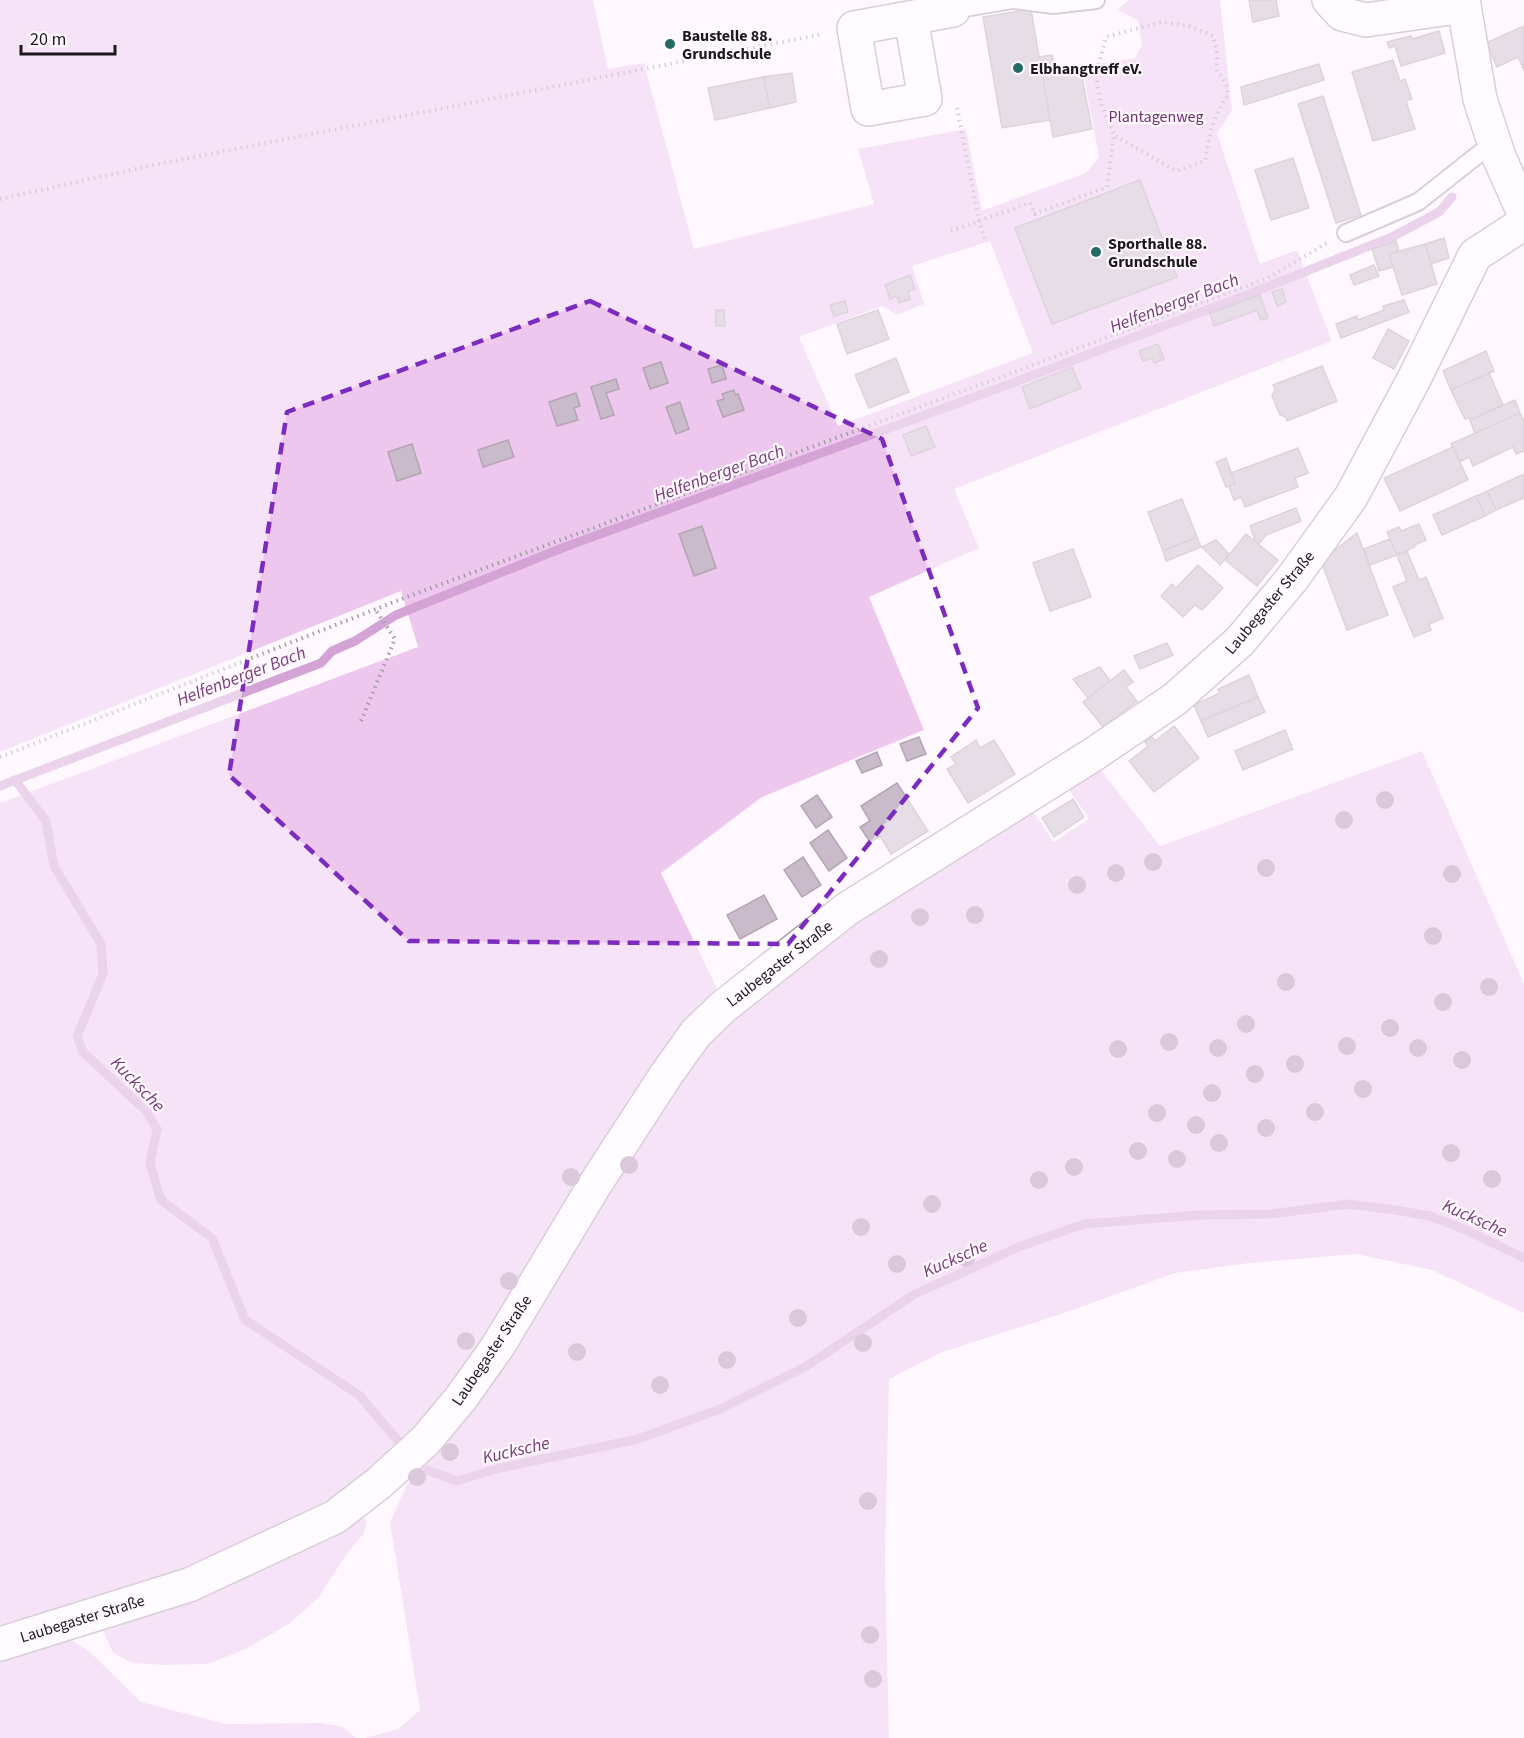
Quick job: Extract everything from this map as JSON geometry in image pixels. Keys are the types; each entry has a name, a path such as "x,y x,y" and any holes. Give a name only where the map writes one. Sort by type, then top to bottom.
{"street":[{"path":"1329,0 1342,14 1366,20 1464,3 1480,99 1494,142 1524,213"},
{"path":"911,18 925,99 868,109 854,28 953,10"},
{"name":"Laubegaster Straße","path":"0,1644 189,1585 335,1517 379,1483 426,1440 461,1398 498,1346 594,1186 696,1033 723,1007 847,909 1148,718 1175,699 1240,641 1292,579 1351,497 1414,379 1475,255 1524,222"}],"lane":[{"path":"953,10 1013,0 1053,5 1095,0"},
{"path":"1346,233 1418,202 1494,142"}],"path":[{"path":"1034,214 1107,187 1114,135 1100,102 1096,75 1106,37 1161,22 1188,26 1213,36 1217,51 1217,70 1226,84 1228,95 1218,108 1210,130 1205,161 1176,171 1114,135"},
{"path":"0,199 163,162 854,28"},
{"path":"956,104 979,221 986,242"},
{"path":"951,231 1030,203 1036,219"},
{"path":"0,757 404,598 1268,278 1346,233"},
{"path":"361,721 395,639 375,609"}],"highlighted area":[{"path":"590,301 882,439 978,708 788,944 409,941 229,775 287,412"}],"green space":[{"name":"Plantagenweg","path":"0,0 593,0 608,69 644,63 694,249 874,204 858,149 966,129 982,211 1086,173 1099,157 1082,67 1135,58 1142,45 1138,20 1117,10 1129,0 1220,0 1232,111 1217,133 1260,264 1297,250 1332,341 954,489 979,548 869,597 924,730 762,797 661,873 721,997 491,1341 416,1435 318,1513 189,1573 0,1632 0,803 418,647 401,591 0,752","holes":["990,241 1033,353 838,426 799,337 882,306 897,315 924,304 912,266"]},
{"path":"1422,751 1524,984 1524,1313 1432,1270 1356,1254 1250,1263 1175,1273 1070,1311 940,1353 889,1379 885,1562 889,1738 365,1738 398,1729 420,1710 390,1522 418,1461 702,1042 850,923 985,838 1034,813 1054,842 1089,819 1068,788 1100,769 1160,846"},
{"path":"358,1510 367,1522 364,1533 346,1555 318,1598 289,1624 246,1649 208,1664 132,1663 113,1653 100,1624"},
{"path":"65,1636 90,1652 141,1702 226,1724 321,1723 343,1727 356,1738 0,1738 0,1658"}],"building":[{"path":"1249,0 1276,0 1279,16 1253,22"},
{"path":"1031,9 1039,57 1052,55 1056,74 1043,77 1050,120 1002,128 983,17"},
{"path":"1524,26 1524,71 1518,57 1497,67 1486,43"},
{"path":"1439,31 1445,53 1401,66 1395,46 1389,48 1387,42 1411,36 1412,39"},
{"path":"1393,60 1400,81 1405,79 1412,99 1406,101 1415,129 1373,141 1352,72"},
{"path":"1319,64 1324,80 1244,105 1241,87"},
{"path":"1080,67 1092,129 1053,137 1043,77 1056,74 1055,71"},
{"path":"792,73 796,102 770,108 763,77"},
{"path":"763,77 770,108 715,120 708,88"},
{"path":"1323,96 1361,215 1336,223 1298,104"},
{"path":"1293,158 1309,208 1271,220 1255,170"},
{"name":"Sporthalle 88. Grundschule","path":"1140,180 1177,277 1052,324 1015,228"},
{"path":"1444,238 1449,258 1431,264 1425,244"},
{"path":"1396,241 1399,251 1389,254 1393,267 1379,271 1372,249"},
{"path":"1425,244 1437,284 1402,295 1389,254"},
{"path":"1374,265 1379,276 1354,285 1350,275"},
{"path":"910,275 915,289 908,291 910,299 899,303 897,296 890,299 885,285"},
{"path":"1282,289 1286,302 1277,306 1272,292"},
{"path":"1260,295 1268,318 1261,320 1257,310 1214,326 1210,313"},
{"path":"1404,300 1409,312 1341,338 1336,324 1357,316 1358,320 1384,310 1383,306"},
{"path":"845,301 848,312 834,316 830,305"},
{"path":"716,310 724,310 725,326 716,326"},
{"path":"878,310 889,339 847,354 837,324"},
{"path":"1388,329 1409,341 1394,369 1373,358"},
{"path":"1158,344 1164,359 1154,363 1152,358 1143,361 1139,351"},
{"path":"1486,351 1494,371 1451,390 1443,371"},
{"path":"896,358 909,392 869,408 855,375"},
{"path":"661,362 668,383 650,389 643,368"},
{"path":"722,365 726,379 712,383 708,369"},
{"path":"1322,366 1337,401 1287,421 1286,417 1280,415 1272,396 1275,389 1273,385"},
{"path":"1072,367 1081,388 1030,409 1022,387"},
{"path":"1489,373 1503,405 1470,420 1465,419 1451,390"},
{"path":"616,379 619,389 606,393 614,415 601,419 591,387"},
{"path":"734,390 744,410 723,417 717,401 724,399 722,394"},
{"path":"576,393 580,406 574,408 578,420 557,426 549,402"},
{"path":"1515,400 1520,413 1475,434 1470,420"},
{"path":"680,402 689,429 676,434 666,407"},
{"path":"1520,413 1524,421 1524,451 1516,454 1513,447 1473,466 1469,457 1459,462 1451,444"},
{"path":"926,426 935,447 911,456 903,435"},
{"path":"508,440 514,457 483,467 478,450"},
{"path":"412,444 421,473 397,481 388,452"},
{"path":"1453,447 1468,480 1400,511 1384,478"},
{"path":"1298,448 1308,473 1295,478 1298,487 1245,507 1241,497 1234,500 1229,486 1235,483 1231,473"},
{"path":"1226,458 1235,483 1226,487 1216,462"},
{"path":"1524,474 1524,498 1496,510 1487,491"},
{"path":"1487,491 1496,510 1485,516 1476,496"},
{"path":"1476,496 1485,516 1442,535 1433,515"},
{"path":"1182,499 1197,537 1163,551 1148,512"},
{"path":"1296,508 1301,521 1266,535 1258,545 1256,543 1250,526"},
{"path":"1419,524 1426,540 1397,555 1387,532 1399,527 1401,531"},
{"path":"702,526 716,568 694,576 679,534"},
{"path":"1357,533 1388,615 1347,630 1321,561"},
{"path":"1246,534 1278,560 1257,586 1225,560"},
{"path":"1197,537 1201,547 1166,561 1163,551"},
{"path":"1390,539 1397,555 1370,565 1364,549"},
{"path":"1216,540 1229,554 1220,565 1202,547"},
{"path":"1073,549 1091,597 1050,611 1033,563"},
{"path":"1407,551 1419,580 1426,577 1443,618 1429,624 1431,630 1414,637 1393,587 1407,581 1397,555"},
{"path":"1198,565 1223,588 1202,610 1195,605 1183,617 1161,596 1172,584 1176,588"},
{"path":"1167,643 1173,655 1140,669 1134,656"},
{"path":"1100,667 1110,681 1088,698 1073,679"},
{"path":"1124,670 1133,682 1126,687 1137,701 1103,727 1083,702"},
{"path":"1249,675 1258,697 1201,721 1194,705 1220,693 1218,689"},
{"path":"1258,697 1265,712 1208,737 1201,721"},
{"path":"1174,726 1199,758 1154,792 1129,761 1148,746 1145,742 1152,737 1155,741"},
{"path":"1285,730 1293,749 1243,770 1235,751"},
{"path":"919,737 926,754 907,761 900,744"},
{"path":"976,740 980,748 994,740 1015,774 968,803 947,769 956,764 951,757"},
{"path":"877,752 882,765 862,773 856,761"},
{"path":"897,783 928,831 891,854 880,836 870,842 860,827 870,821 861,806"},
{"path":"817,795 832,817 816,828 801,806"},
{"path":"1073,799 1084,817 1054,837 1042,818"},
{"path":"828,830 847,858 829,871 810,843"},
{"path":"803,857 821,885 802,897 784,870"},
{"path":"764,895 777,919 740,939 727,915"}],"waterway":[{"name":"Helfenberger Bach","path":"0,786 321,663 332,651 355,641 396,615 562,548 1010,384 1392,237 1439,212 1452,197"},
{"name":"Kucksche","path":"15,780 46,821 54,866 101,944 103,974 77,1036 83,1052 146,1111 157,1129 150,1164 161,1200 212,1238 245,1320 359,1395 400,1443"},
{"name":"Kucksche","path":"427,1470 457,1481 496,1469 638,1439 720,1409 805,1367 913,1295 1021,1246 1084,1224 1200,1215 1270,1214 1348,1204 1430,1216 1466,1230 1524,1258"}],"place":[{"name":"Baustelle 88. Grundschule","path":"670,44"},
{"name":"Elbhangtreff eV.","path":"1018,68"},
{"name":"Sporthalle 88. Grundschule","path":"1096,252"}]}
